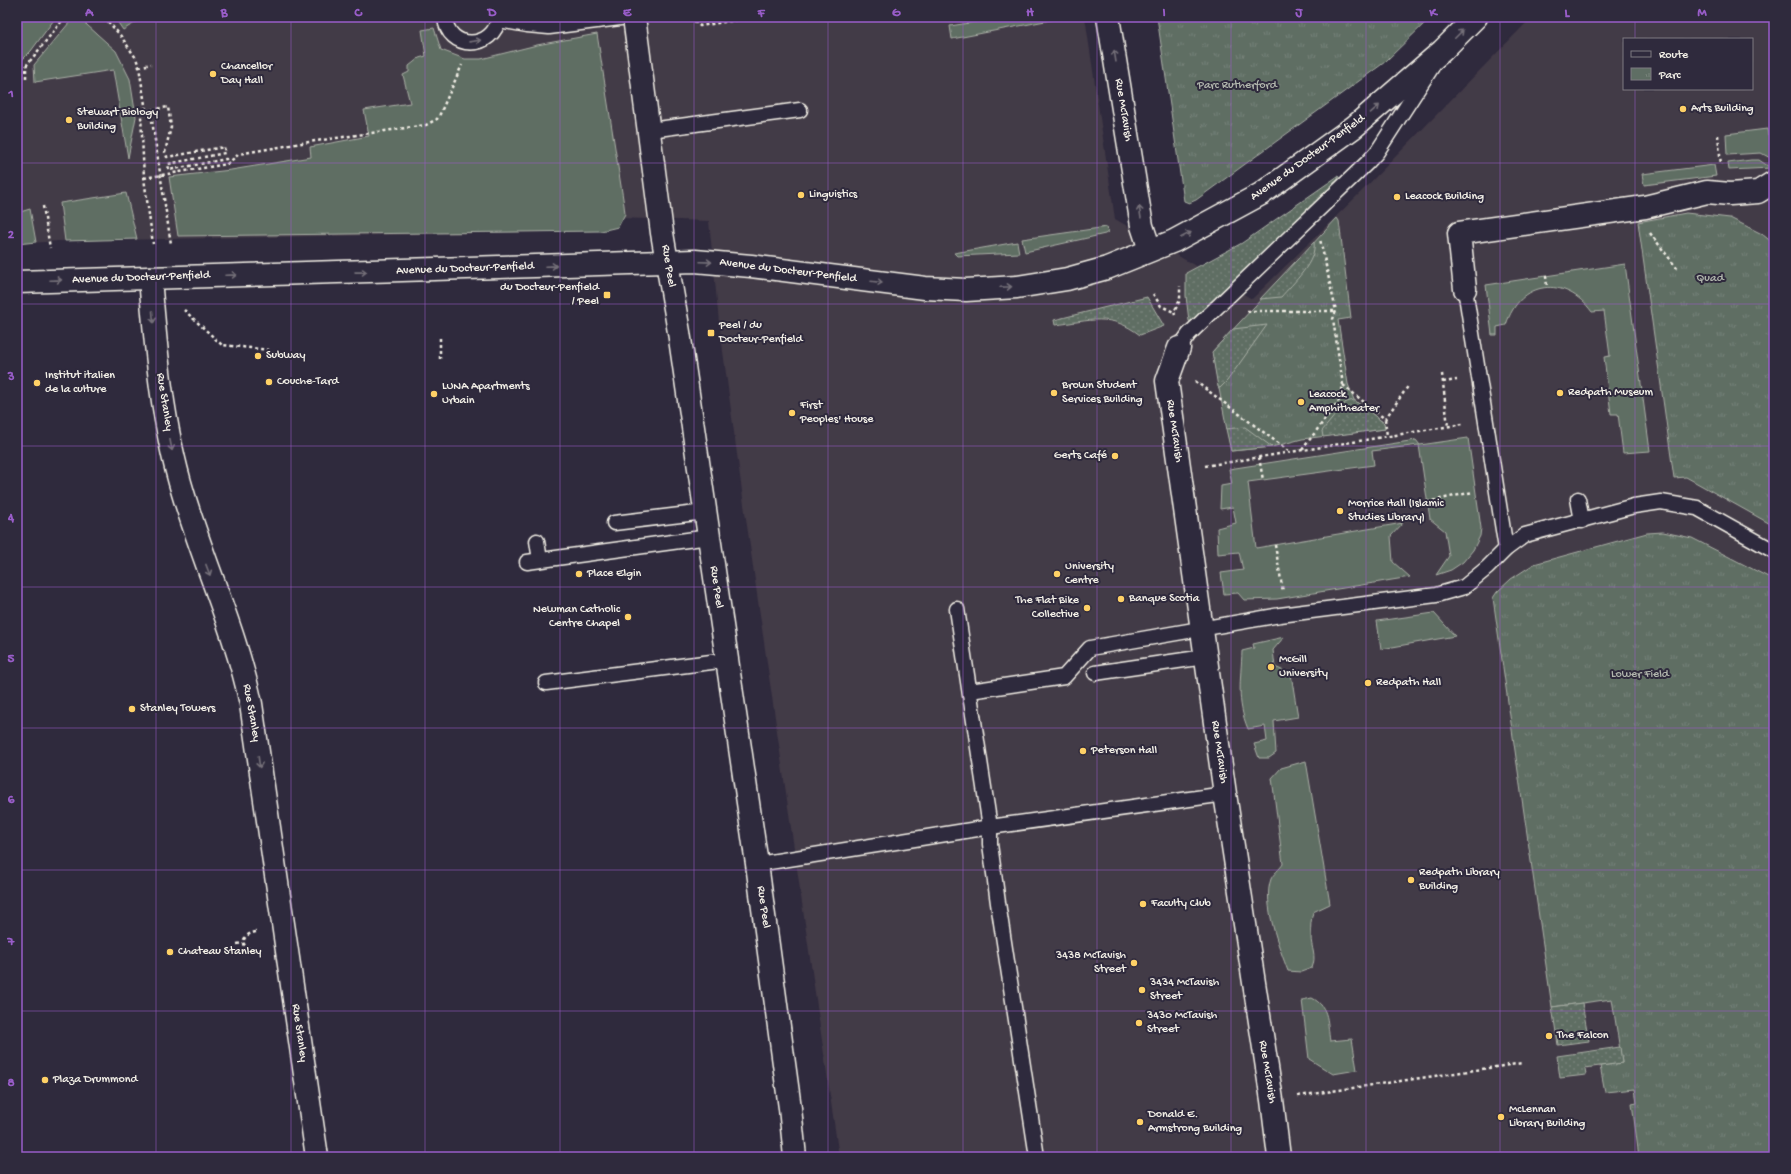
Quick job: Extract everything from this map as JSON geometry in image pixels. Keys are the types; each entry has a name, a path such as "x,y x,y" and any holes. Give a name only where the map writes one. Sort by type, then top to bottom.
{"street":[{"name":"Rue Peel","path":"634,17 667,262 757,864 790,1108 795,1157"},
{"name":"Rue McTavish","path":"1108,17 1142,226 1150,250"},
{"name":"Avenue du Docteur-Penfield","path":"17,282 667,262 709,262 925,288 966,290 1017,286 1067,279 1107,268 1174,241 1261,194 1354,127 1442,51 1476,17"},
{"path":"1465,289 1459,233 1645,206 1706,192 1730,194 1768,192"},
{"name":"Rue Stanley","path":"150,278 158,366 176,470 195,534 241,661 251,704 317,1157"},
{"name":"Rue McTavish","path":"1176,356 1167,381 1224,794 1272,1100 1279,1157"}],"lane":[{"path":"445,17 448,28 453,36 470,43 487,38 494,32 499,18 527,25 549,27 628,17"},
{"path":"1176,356 1189,334 1315,215 1378,152 1442,51"},
{"path":"650,130 800,110"},
{"path":"1465,289 1495,488 1506,549"},
{"path":"1578,499 1582,521"},
{"path":"970,692 1064,677 1090,648 1287,614 1436,595 1464,587 1487,568 1506,549 1525,535 1634,506 1661,502 1697,508 1774,551"},
{"path":"614,523 705,512"},
{"path":"537,541 533,561 709,537"},
{"path":"957,609 990,827 990,844 998,903 1037,1157"},
{"path":"1095,673 1205,657"},
{"path":"546,683 727,660"},
{"path":"757,864 990,827 1224,794"}],"path":[{"path":"26,78 26,66 65,17"},
{"path":"104,17 133,53 139,67 146,110 151,114 159,175 171,244"},
{"path":"690,17 700,26 755,17"},
{"path":"144,178 227,164 239,154 302,143 426,125 433,122 440,114 465,59"},
{"path":"139,67 151,64"},
{"path":"153,244 144,178 141,115 146,110 168,107 171,127 165,152 167,157 224,147 225,153 168,164 169,170 226,159 227,164"},
{"path":"1718,135 1721,164"},
{"path":"44,206 50,248"},
{"path":"1302,450 1340,399 1343,385 1333,319 1336,311 1315,215"},
{"path":"1648,230 1679,271"},
{"path":"1546,276 1547,287"},
{"path":"1154,294 1161,306 1174,312 1180,300 1180,286"},
{"path":"184,310 222,345 270,350"},
{"path":"1213,312 1336,311"},
{"path":"440,337 440,359"},
{"path":"1176,356 1291,452"},
{"path":"1442,374 1448,427"},
{"path":"1443,382 1457,380"},
{"path":"1343,385 1385,419"},
{"path":"1387,436 1385,419 1409,385"},
{"path":"1179,470 1463,424"},
{"path":"1259,457 1263,480"},
{"path":"1427,502 1495,488"},
{"path":"1275,545 1287,614"},
{"path":"243,943 248,934 255,932"},
{"path":"237,944 243,943"},
{"path":"243,943 249,949 259,949"},
{"path":"1272,1100 1523,1063"}],"shaded area":[{"name":"McGill University","path":"17,17 1085,17 1115,219 1252,299 1360,193 1532,17 1774,17 1774,1157 839,1157 742,491 719,322 709,221 618,218 601,231 58,241 17,244"}],"green space":[{"path":"17,17 56,17 31,51 17,65"},
{"path":"74,17 78,17 116,51 130,79 136,117 128,158 113,70 35,82 34,65"},
{"path":"114,17 157,17 157,19 138,21 123,30"},
{"path":"994,17 1066,17 952,39 950,26 994,19"},
{"name":"Parc Rutherford","path":"1157,17 1431,17 1385,62 1196,200 1189,203 1184,201"},
{"path":"434,28 441,50 465,59 481,59 537,45 597,34 625,214 618,227 601,231 178,236 169,177 231,170 311,157 310,147 369,136 364,110 410,103 403,75 409,72 409,66 419,58 426,56 422,30"},
{"path":"1767,129 1768,135 1774,134 1774,160 1761,153 1727,155 1726,134"},
{"path":"1759,160 1771,168 1729,170 1728,163"},
{"path":"1714,165 1716,176 1644,185 1642,174"},
{"path":"1338,176 1340,179 1281,239 1193,323 1189,321 1186,296 1186,273 1242,243"},
{"path":"126,193 137,239 65,241 60,203"},
{"path":"30,209 36,242 17,244 17,213"},
{"name":"Quad","path":"1686,213 1730,218 1762,234 1774,244 1774,526 1686,477 1674,478 1638,222"},
{"path":"1337,218 1339,221 1351,318 1338,320 1348,384 1354,400 1384,423 1385,429 1302,439 1272,447 1231,451 1212,352"},
{"path":"1107,227 1108,232 1105,234 1025,252 1022,239"},
{"path":"1017,242 1019,253 957,256 954,253"},
{"path":"1314,242 1314,250 1308,264 1298,279 1281,297 1260,299"},
{"path":"1625,264 1650,451 1623,453 1618,414 1611,414 1604,357 1610,356 1604,311 1592,312 1581,300 1569,292 1557,288 1544,288 1532,291 1522,299 1513,310 1506,325 1497,327 1497,335 1492,335 1486,285"},
{"path":"1147,297 1164,326 1140,335 1119,323 1109,321 1089,320 1055,325 1054,320"},
{"path":"1267,325 1227,381 1220,388 1218,387 1212,352 1233,329"},
{"path":"1354,400 1384,423 1385,429 1323,437 1322,431 1346,402"},
{"path":"1245,427 1272,447 1231,451 1226,429"},
{"path":"1468,438 1481,528 1480,536 1473,550 1463,562 1451,570 1436,575 1449,556 1445,531 1430,519 1419,445 1372,451 1374,465 1248,482 1256,548 1403,523 1391,536 1393,562 1410,577 1277,599 1244,600 1238,593 1224,594 1221,573 1243,570 1239,552 1218,554 1217,528 1236,523 1233,507 1220,509 1221,486 1232,484 1229,469 1416,440 1420,445"},
{"name":"Lower Field","path":"1663,532 1692,538 1774,580 1774,1157 1639,1157 1632,1103 1637,1102 1635,1089 1605,1092 1600,1066 1622,1063 1612,999 1552,1007 1493,598 1497,592 1511,579 1534,564 1647,533"},
{"path":"1434,613 1455,636 1381,649 1377,621"},
{"path":"1284,637 1273,650 1275,667 1291,674 1298,717 1274,721 1276,753 1269,758 1259,758 1254,744 1267,741 1265,726 1248,729 1244,719 1240,690 1242,651 1254,648 1253,644"},
{"path":"1306,761 1330,904 1313,912 1311,921 1311,941 1314,959 1312,968 1301,972 1288,971 1280,950 1270,913 1269,889 1272,877 1283,864 1272,778 1281,768"},
{"path":"1312,998 1322,1006 1325,1011 1330,1041 1352,1039 1357,1070 1333,1074 1309,1059 1302,1000"},
{"path":"1582,1003 1589,1041 1558,1045 1552,1007"},
{"path":"1620,1047 1622,1063 1585,1068 1586,1075 1560,1078 1557,1056"}],"place":[{"name":"Chancellor Day Hall","path":"213,74"},
{"name":"Arts Building","path":"1683,109"},
{"name":"Stewart Biology Building","path":"69,120"},
{"name":"Linguistics","path":"801,195"},
{"name":"Leacock Building","path":"1397,197"},
{"name":"du Docteur-Penfield / Peel","path":"607,295"},
{"name":"Peel / du Docteur-Penfield","path":"711,333"},
{"name":"Subway","path":"258,356"},
{"name":"Couche-Tard","path":"269,382"},
{"name":"Institut italien de la culture","path":"37,383"},
{"name":"Brown Student Services Building","path":"1054,393"},
{"name":"Redpath Museum","path":"1560,393"},
{"name":"LUNA Apartments Urbain","path":"434,394"},
{"name":"Leacock Amphitheater","path":"1301,402"},
{"name":"First Peoples' House","path":"792,413"},
{"name":"Gerts Café","path":"1115,456"},
{"name":"Morrice Hall (Islamic Studies Library)","path":"1340,511"},
{"name":"Place Elgin","path":"579,574"},
{"name":"University Centre","path":"1057,574"},
{"name":"Banque Scotia","path":"1121,599"},
{"name":"The Flat Bike Collective","path":"1087,608"},
{"name":"Newman Catholic Centre Chapel","path":"628,617"},
{"name":"McGill University","path":"1271,667"},
{"name":"Redpath Hall","path":"1368,683"},
{"name":"Stanley Towers","path":"132,709"},
{"name":"Peterson Hall","path":"1083,751"},
{"name":"Redpath Library Building","path":"1411,880"},
{"name":"Faculty Club","path":"1143,904"},
{"name":"Chateau Stanley","path":"170,952"},
{"name":"3438 McTavish Street","path":"1134,963"},
{"name":"3434 McTavish Street","path":"1142,990"},
{"name":"3430 McTavish Street","path":"1139,1023"},
{"name":"The Falcon","path":"1549,1036"},
{"name":"Plaza Drummond","path":"45,1080"},
{"name":"McLennan Library Building","path":"1501,1117"},
{"name":"Donald E. Armstrong Building","path":"1140,1122"}]}
